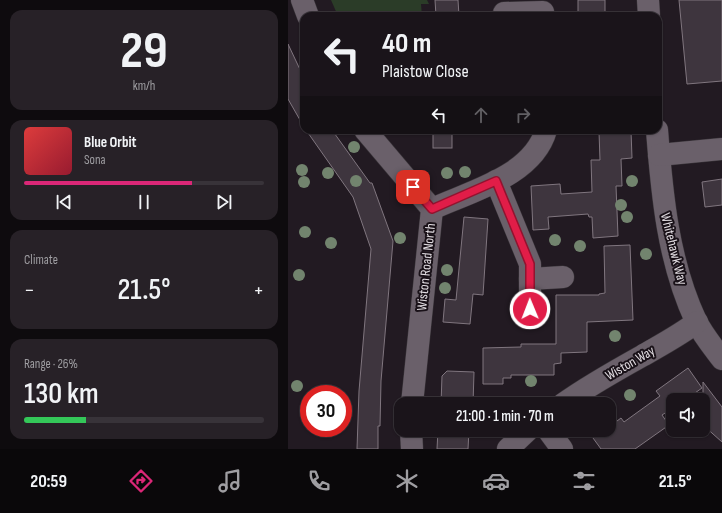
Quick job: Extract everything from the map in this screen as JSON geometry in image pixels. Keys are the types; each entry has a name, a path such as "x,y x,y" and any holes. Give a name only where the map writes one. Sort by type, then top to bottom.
{"street":[{"path":"302,0 306,12"},
{"path":"648,0 649,12"},
{"path":"514,12 543,9"},
{"name":"Wiston Road North","path":"369,134 432,209 413,397"},
{"path":"432,209 496,181 521,166 529,160 541,144 545,134"},
{"name":"Whitehawk Way","path":"657,134 666,224 680,280 697,322 708,341 722,359"},
{"path":"659,155 722,149"},
{"path":"496,181 530,264 530,309"},
{"path":"530,279 563,277"},
{"name":"Wiston Way","path":"574,397 601,379 686,331 697,322"},
{"path":"411,437 412,449"},
{"path":"508,449 521,437"},
{"path":"553,437 562,449"}],"green space":[{"path":"331,0 427,0 429,4 421,4 422,12 336,12"}],"building":[{"path":"435,0 458,0 459,12 436,12"},
{"path":"578,0 605,0 605,12 578,12"},
{"path":"679,0 722,0 722,81 687,84"},
{"path":"288,44 300,70 300,120 288,99"},
{"path":"309,134 335,134 370,183 372,183 393,241 381,381 378,449 357,449 359,391 371,249 353,197"},
{"path":"433,134 452,134 452,148 433,148"},
{"path":"599,134 631,134 632,158 621,159 622,186 616,186 618,236 593,238 592,217 589,217 588,214 548,217 549,229 533,230 531,186 560,184 561,194 592,192 591,160 600,160"},
{"path":"722,179 722,205 705,207 702,182"},
{"path":"464,217 488,219 483,295 473,294 470,324 443,322 445,299 456,300"},
{"path":"630,245 633,320 587,322 587,352 561,353 561,363 554,364 554,375 511,375 511,378 503,378 503,384 483,384 483,348 521,347 521,344 556,344 556,295 599,295 605,293 604,246"},
{"path":"688,368 702,388 695,393 666,393 666,412 662,415 666,421 666,427 635,449 601,449 593,438 616,437 616,422 621,418 624,422 660,396 656,391"},
{"path":"447,371 474,372 473,397 441,397 442,376"},
{"path":"703,382 722,407 722,442 710,431 710,393 703,393"},
{"path":"438,437 469,437 468,449 437,449"}],"route":[{"path":"413,187 432,209 496,181 530,264 530,309"}]}
